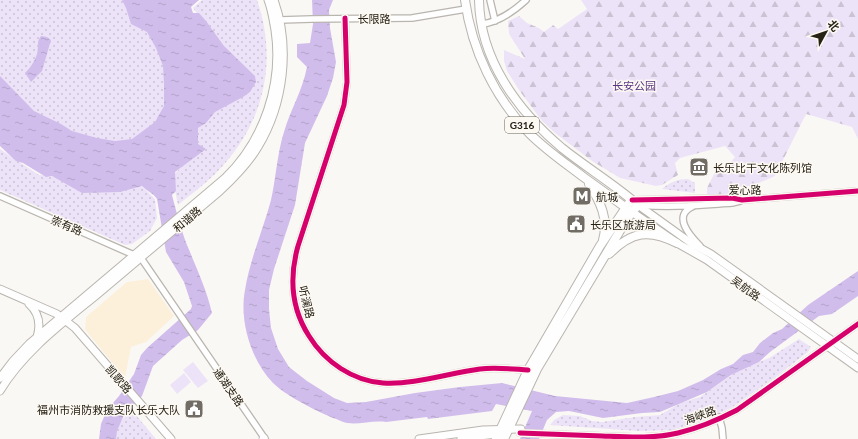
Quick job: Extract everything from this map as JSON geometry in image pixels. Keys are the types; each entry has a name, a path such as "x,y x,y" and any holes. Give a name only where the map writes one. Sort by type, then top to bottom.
{"highway":[{"name":"G316","path":"465,0 476,45 492,84 502,100 521,124 541,144 604,193 629,210"},
{"name":"G316","path":"479,0 482,24 491,54 498,72 519,105 532,120 562,148 635,202"},
{"path":"585,178 603,209 604,229 600,246"},
{"path":"604,193 610,190 610,184"},
{"path":"524,388 528,370 600,246 635,202"},
{"path":"502,434 524,388 601,262 629,210"},
{"path":"601,262 622,242 633,236 643,234 658,235 677,243"}],"main road":[{"name":"和谐路","path":"139,256 157,236 232,171 254,141 266,117 274,92 277,59 276,43 273,19 268,0"},
{"name":"和谐路","path":"0,378 19,354 36,338 64,318 139,256 182,224 237,175 254,153 266,132 276,104 283,65 280,20 274,0"},
{"name":"吴航路","path":"635,202 666,226 703,249 791,316"},
{"name":"吴航路","path":"629,210 677,243 707,260 791,316 829,343 858,368"},
{"path":"662,232 661,227 666,226"},
{"path":"0,289 64,318"},
{"path":"24,300 35,310 39,318 40,324 36,338"},
{"name":"和谐路","path":"0,391 10,375 29,353 64,318"},
{"name":"凯歌路","path":"64,318 72,330 171,439"},
{"name":"吴航路","path":"829,343 858,359"},
{"name":"凯歌路","path":"139,404 166,439"},
{"name":"海峡路","path":"419,439 483,430 502,434"},
{"name":"海峡路","path":"451,439 520,431"}],"street":[{"path":"490,0 495,21"},
{"path":"482,24 495,21 517,8 526,0"},
{"name":"长限路","path":"280,20 412,18 466,9"},
{"name":"听澜路","path":"345,18 348,82 344,105 298,246 293,267 293,298 302,326 311,341 328,360 350,374 382,383 408,381 485,368 528,370"},
{"name":"爱心路","path":"635,202 732,198 742,200 858,191"},
{"name":"崇有路","path":"0,196 139,256"},
{"path":"635,202 658,207 732,203 742,200"},
{"path":"696,205 687,210 684,215 683,223 685,229 703,249"},
{"name":"通湖支路","path":"139,256 264,439"},
{"name":"海峡路","path":"829,343 858,320"},
{"name":"海峡路","path":"520,431 596,436 676,431 703,424 719,418 858,324"},
{"path":"719,418 724,439"}],"shaded area":[{"path":"148,279 174,316 146,342 131,347 125,378 85,329 86,317 127,282"}],"green space":[{"path":"0,0 134,0 167,50 175,100 141,143 72,142 0,92"},
{"path":"202,0 257,0 263,24 266,47 266,70 262,93 255,115 245,136 231,156 215,174 178,205 172,176 193,156 199,124 205,24 193,8"},
{"name":"长安公园","path":"581,0 858,0 858,139 852,127 806,114 775,176 752,186 738,187 733,195 707,197 707,188 717,168 722,172 735,157 725,146 680,158 675,163 678,175 662,185 656,186 620,178 592,161 555,133 542,121 519,90 507,71 504,61 504,50 525,59 509,34 508,21 519,16 527,23 544,32 553,25 558,29 587,9"},
{"path":"0,149 39,175 137,185 143,187 155,199 157,218 150,231 132,244 125,245 0,190"},
{"path":"688,179 695,183 695,193 662,189 674,181"},
{"path":"799,339 811,347 808,352 773,379 731,408 701,421 672,430 639,431 550,425 554,420 563,415 580,416 592,421 602,422 660,415 680,403 700,397 733,374 769,358"},
{"path":"193,362 208,381 198,388 183,370"},
{"path":"184,373 191,382 177,394 170,385"},
{"path":"131,409 156,439 114,439 118,425"}],"water":[{"path":"122,0 199,0 191,7 193,13 199,13 224,46 255,76 256,82 250,92 215,112 206,123 198,128 198,144 206,149 175,172 176,191 172,195 180,224 205,289 212,313 198,330 182,340 153,366 142,396 124,415 117,431 116,439 99,439 101,424 107,410 119,396 134,374 141,355 191,309 192,306 184,282 166,252 157,199 152,194 142,186 120,192 82,193 52,176 46,177 23,163 16,161 0,146 0,76 34,111 72,131 115,141 132,139 155,122 164,106 163,66 156,48 147,32 131,24"},
{"path":"312,0 333,0 329,10 330,28 336,62 327,96 305,143 295,205 274,269 269,290 269,309 271,328 278,349 289,367 307,381 334,398 347,403 366,402 415,393 502,383 555,396 627,403 678,391 733,364 743,355 753,352 760,343 773,333 782,329 808,305 858,271 858,296 832,314 819,316 770,352 759,362 731,375 707,392 660,412 603,418 569,411 556,412 547,420 539,439 520,439 532,411 496,404 492,411 428,419 427,417 386,422 345,423 304,404 275,385 258,363 248,340 245,327 244,302 247,278 271,200 282,140 307,67 297,57 297,44 310,43 313,24"},
{"path":"41,36 47,37 51,40 42,71 31,82 25,73 36,57"}],"cycle path":[{"path":"345,18 347,82 344,105 298,246 293,270 293,292 295,304 303,325 309,336 323,354 332,362 351,374 372,381 383,383 407,382 486,368 528,370"},
{"path":"632,200 732,198 742,200 858,191"},
{"path":"520,433 640,437 669,435 693,429 737,410 858,324"}],"place":[{"name":"长乐比干文化陈列馆","path":"699,167"},
{"name":"航城","path":"582,196"},
{"name":"长乐区旅游局","path":"576,224"},
{"name":"福州市消防救援支队长乐大队","path":"194,409"}]}
